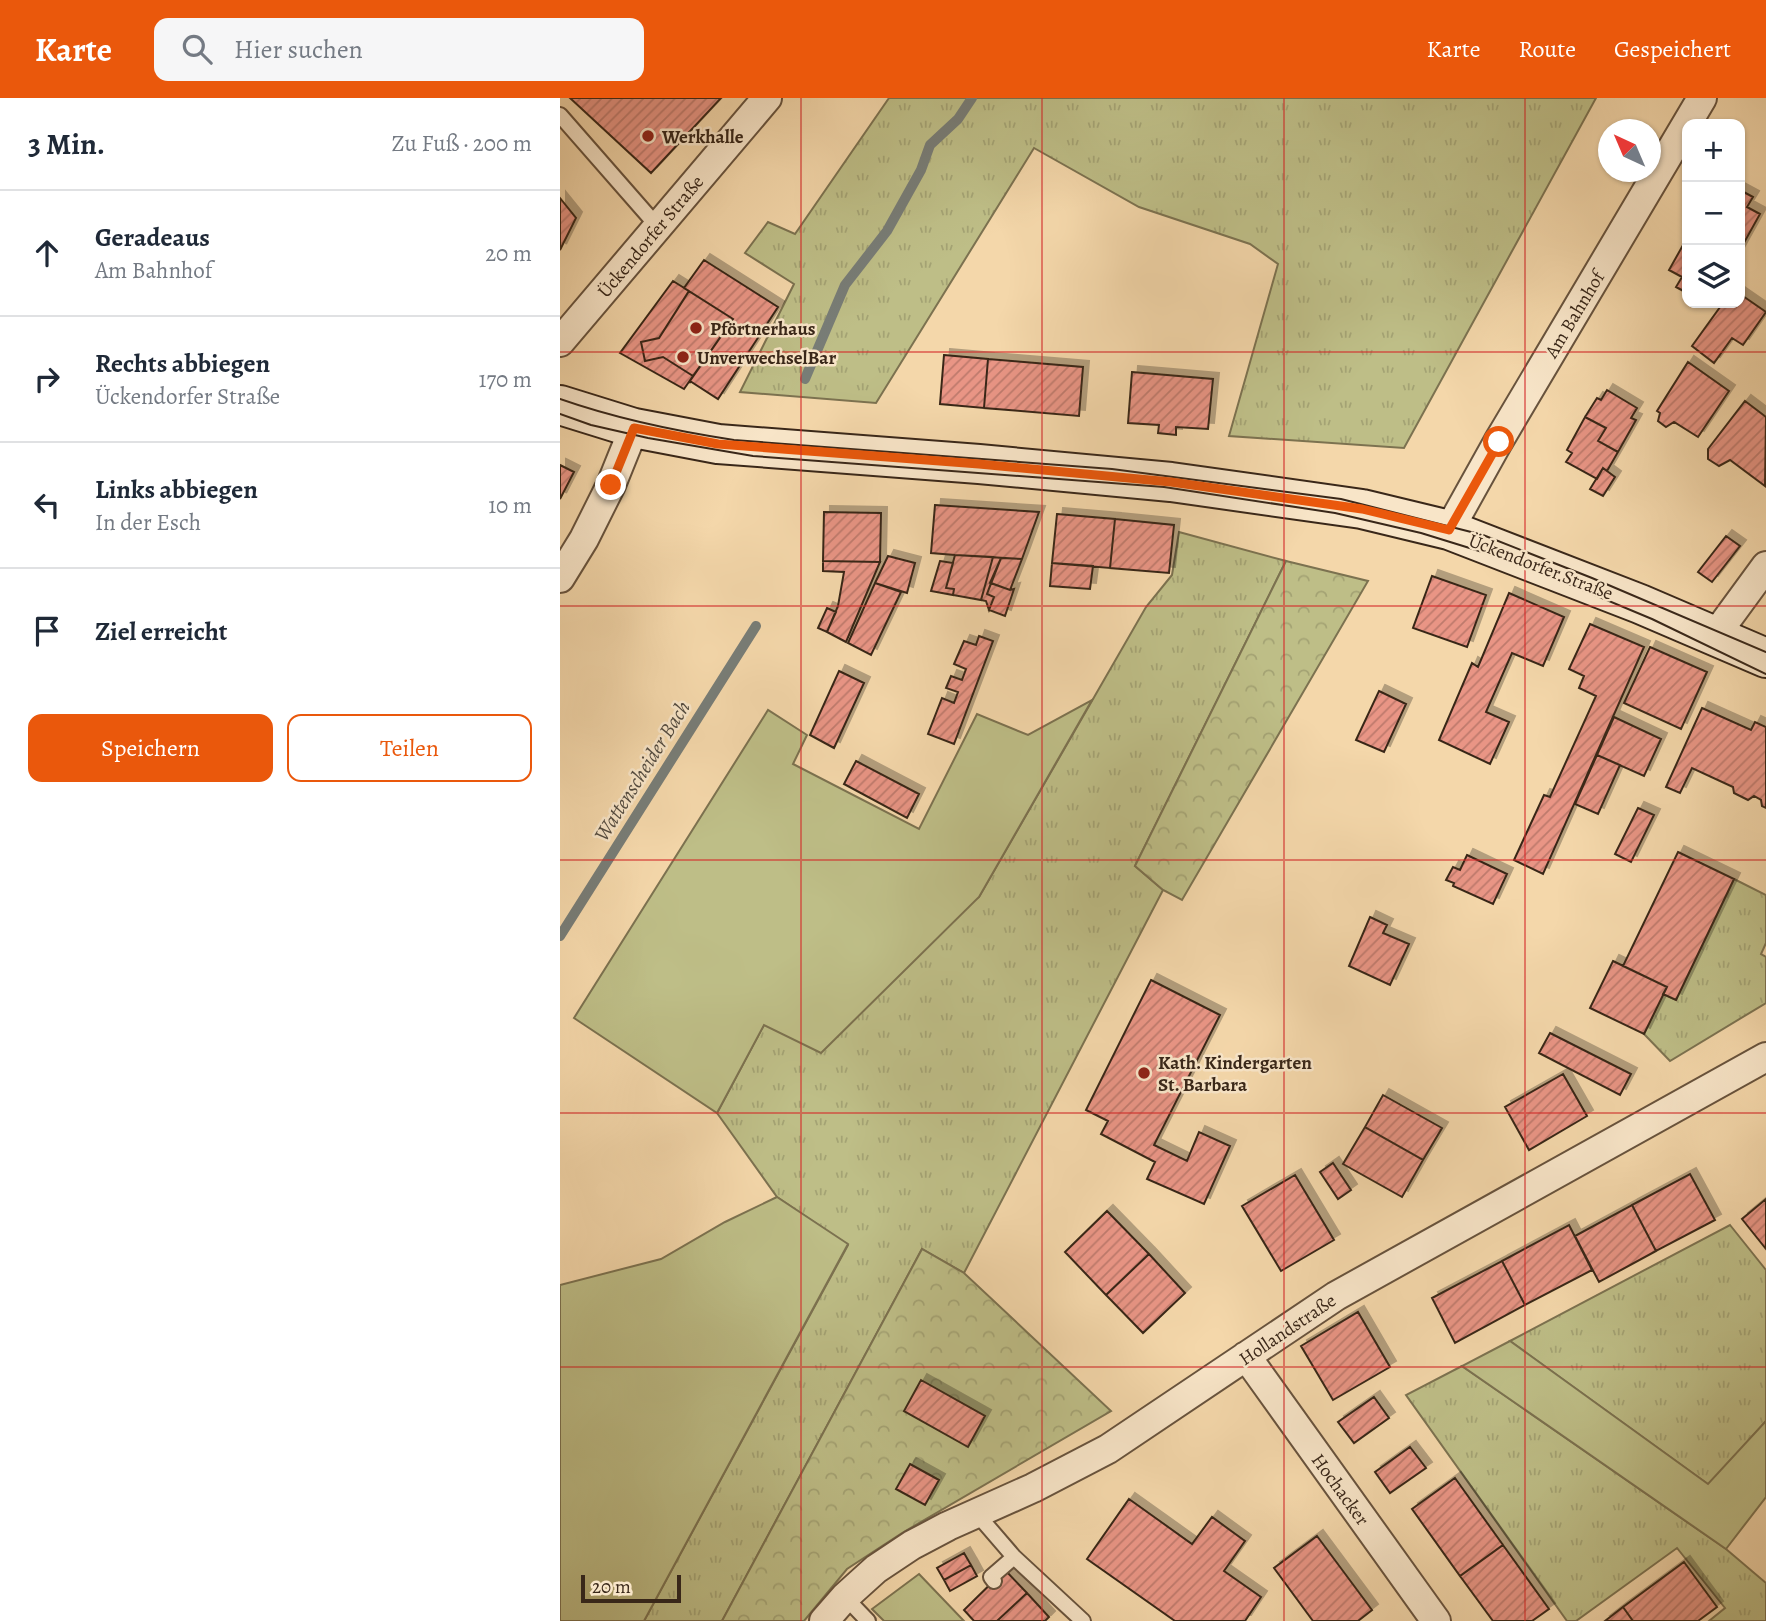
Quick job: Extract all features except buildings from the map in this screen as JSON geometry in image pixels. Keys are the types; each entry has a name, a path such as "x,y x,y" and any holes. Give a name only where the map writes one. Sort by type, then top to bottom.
{"main road":[{"name":"Ückendorfer Straße","path":"560,405 634,428 718,444 1171,482 1362,509 1449,530 1640,604 1766,658"}],"street":[{"name":"Ückendorfer Straße","path":"560,342 767,98"},
{"name":"Am Bahnhof","path":"1449,530 1505,430 1702,98"},
{"path":"560,578 584,539 611,485 634,428"},
{"path":"1714,636 1766,566"},
{"name":"Hollandstraße","path":"824,1621 845,1597 876,1569 912,1545 1108,1449 1336,1296 1766,1057"},
{"name":"Hochacker","path":"1246,1356 1436,1621"}],"lane":[{"path":"560,115 658,228"},
{"path":"976,1514 1014,1557 1083,1621"},
{"path":"995,1581 991,1577 1014,1557"},
{"path":"845,1597 868,1621"}],"green space":[{"path":"889,98 1596,98 1404,448 1229,436 1278,264 1250,244 1139,207 1034,148 876,403 740,392 794,284 745,253 768,222 795,234"},
{"path":"1179,532 1286,561 1135,866 1163,890 964,1273 922,1249 722,1621 644,1621 848,1245 777,1197 717,1113 764,1025 979,897 1146,607 1172,575"},
{"path":"1286,561 1368,581 1182,900 1163,890 1135,866"},
{"path":"1092,700 979,897 821,1053 764,1025 717,1113 574,1018 768,710 807,735 793,764 919,829 977,714 1028,735"},
{"path":"1734,879 1766,895 1766,943 1761,954 1766,957 1766,1003 1670,1061 1644,1034 1663,994 1676,1000"},
{"path":"777,1197 848,1244 644,1621 560,1621 560,1285 661,1259 725,1222"},
{"path":"1730,1225 1766,1270 1766,1421 1709,1485 1510,1341"},
{"path":"922,1249 964,1273 1111,1411 902,1533 847,1569 804,1621 722,1621"},
{"path":"1510,1341 1708,1484 1766,1421 1766,1497 1726,1549 1462,1366"},
{"path":"1462,1366 1726,1549 1766,1583 1766,1621 1709,1621 1725,1608 1677,1548 1576,1621 1567,1621 1406,1395"},
{"path":"919,1574 964,1621 884,1621 872,1609"}],"waterway":[{"name":"Wattenscheider Bach","path":"805,379 845,285 887,231 921,170 930,145 958,119 972,98"},
{"name":"Wattenscheider Bach","path":"560,936 756,626"}],"tram line":[{"path":"560,399 646,424 734,440 1112,469 1341,499 1483,535 1766,652"},
{"path":"560,414 591,425 648,438 753,456 1164,487 1335,513 1421,533 1518,563 1652,619 1766,674"}],"place":[{"name":"Werkhalle","path":"648,136"},
{"name":"Pförtnerhaus","path":"696,328"},
{"name":"UnverwechselBar","path":"683,357"},
{"name":"Kath. Kindergarten St. Barbara","path":"1144,1073"}],"route":[{"path":"611,485 634,428 718,444 1171,482 1362,509 1449,530 1499,442"}]}
